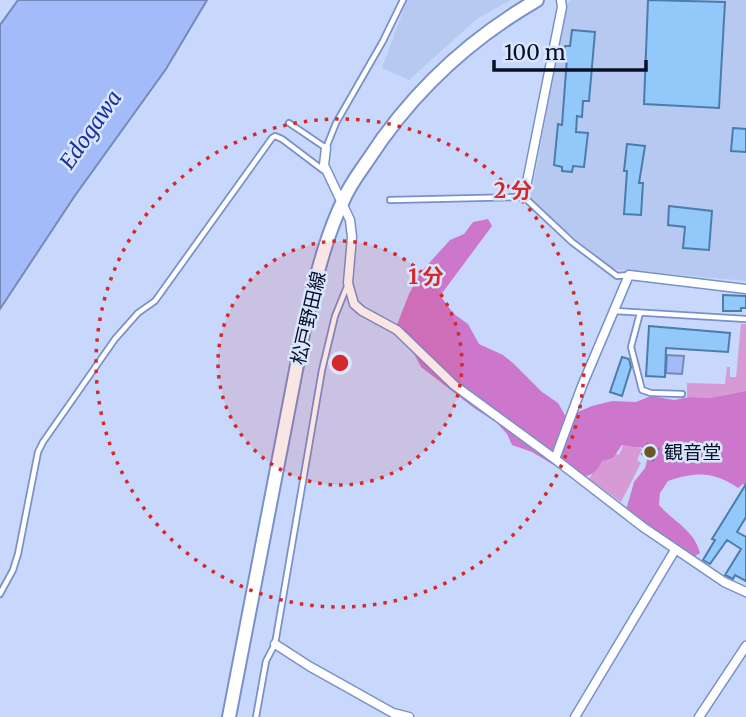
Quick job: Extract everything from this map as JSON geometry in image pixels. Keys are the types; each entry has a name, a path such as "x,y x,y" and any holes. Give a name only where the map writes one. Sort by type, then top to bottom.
{"main road":[{"name":"松戸野田線","path":"229,717 307,313 318,270 343,201 379,142 431,79 483,34 537,0"}],"street":[{"path":"524,197 562,7 561,0"},
{"path":"326,148 324,164 350,220 352,237 348,283 354,304 397,330 454,385 675,550 724,582 746,592"},
{"path":"555,459 582,386 629,275 746,289"},
{"path":"575,717 675,550"},
{"path":"275,643 340,684 404,717"},
{"path":"699,717 742,661 746,646"}],"lane":[{"path":"289,124 326,148 336,123 403,0"},
{"path":"0,594 18,554 38,452 115,339 138,313 155,301 275,136 327,173"},
{"path":"390,200 524,197 572,242 617,276 629,275"},
{"path":"256,717 265,661 275,643 322,370 335,316 348,283"},
{"path":"615,311 746,319"},
{"path":"640,313 631,347 642,390 682,394"}],"shaded area":[{"path":"407,0 511,0 478,18 409,80 382,68"},
{"path":"746,0 746,281 613,269 530,201 568,2"},
{"path":"488,219 492,226 440,296 454,314 468,324 479,344 503,355 514,364 542,392 558,403 566,417 612,401 636,402 651,396 674,400 709,398 746,391 746,485 738,488 720,478 696,475 668,481 660,493 659,505 689,532 697,545 700,553 692,558 626,510 634,482 645,468 647,461 644,448 622,445 613,458 602,461 592,473 577,479 532,452 512,445 497,423 421,367 412,350 396,336 395,330 409,294 421,272 450,240 464,234 473,222"},
{"path":"741,324 746,324 746,391 709,398 687,397 687,383 725,384 727,367 730,367 730,377 736,377"},
{"path":"625,441 642,449 637,460 641,463 621,502 589,479 606,449 619,455"}],"water":[{"name":"Edogawa","path":"18,0 207,0 166,69 74,197 0,309 0,25"},
{"path":"667,355 684,356 682,374 666,373"}],"building":[{"path":"648,0 725,2 719,108 644,104"},
{"path":"572,30 595,32 589,101 583,101 582,117 577,116 576,132 588,133 584,167 573,166 572,172 562,171 562,167 554,165 558,124 562,125 567,58 564,58 565,46 570,46"},
{"path":"733,128 746,129 746,152 731,151"},
{"path":"627,144 645,146 639,183 643,183 641,215 624,214"},
{"path":"669,206 712,211 709,250 683,248 685,227 668,225"},
{"path":"723,295 746,296 746,308 741,308 741,311 723,311"},
{"path":"649,326 730,333 728,352 666,348 665,377 646,376"},
{"path":"622,357 629,359 631,367 622,396 610,392"},
{"name":"観音堂","path":"647,444 658,449 653,460 642,454"},
{"path":"746,484 746,517 737,532 746,537 746,581 735,575 733,579 725,575 741,549 727,540 710,564 703,560 715,540 712,539"}],"place":[{"name":"観音堂","path":"650,452"}]}
